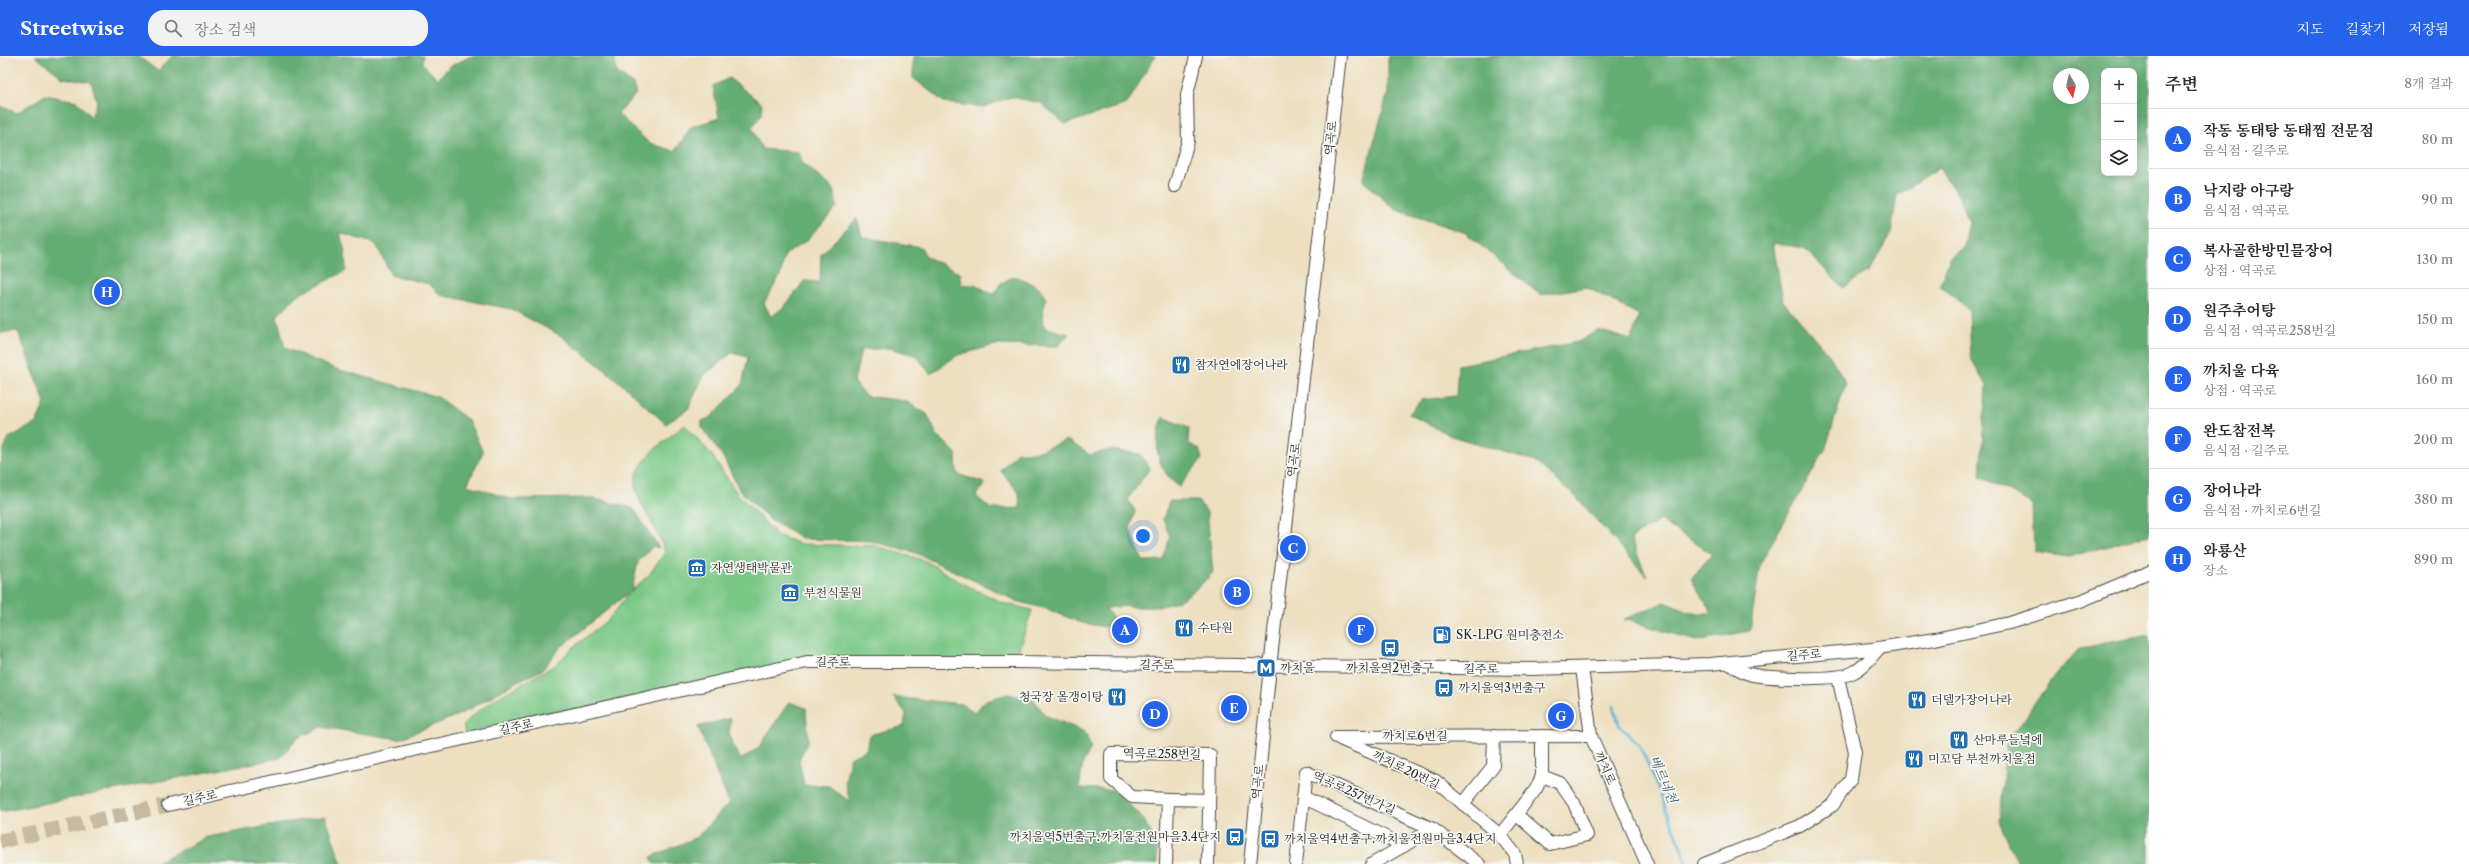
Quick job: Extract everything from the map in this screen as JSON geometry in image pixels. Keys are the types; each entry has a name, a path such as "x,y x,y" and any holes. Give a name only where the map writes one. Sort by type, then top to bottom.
{"street":[{"path":"1175,186 1188,140 1187,95 1196,56"},
{"name":"역곡로","path":"1250,864 1270,667 1340,56"},
{"name":"길주로","path":"168,805 807,662 1015,662 1270,667 1582,668 1728,663 1879,648 2009,623 2083,600 2149,572"},
{"path":"1728,663 1751,675 1787,678 1838,676 1851,673 1865,664 1879,648"},
{"name":"까치로","path":"1582,668 1591,736 1646,864"},
{"path":"1708,862 1800,826 1833,805 1851,779 1855,752 1838,676"},
{"name":"까치로6번길","path":"1336,736 1591,736"},
{"name":"까치로20번길","path":"1336,736 1436,781 1500,835 1515,854 1517,864"},
{"path":"1463,804 1493,766 1494,736"},
{"path":"1500,835 1536,789 1542,776 1542,736"},
{"name":"역곡로258번길","path":"1168,799 1132,797 1111,779 1111,754 1210,755 1208,864"},
{"name":"역곡로257번가길","path":"1296,864 1306,772 1433,829 1470,862"},
{"path":"1517,815 1550,844 1587,836 1574,803 1560,783 1542,776"},
{"path":"1304,797 1404,846"},
{"path":"1166,864 1168,799 1209,800"},
{"path":"1372,864 1433,829"}],"green space":[{"path":"35,56 138,56 158,71 172,56 423,56 422,63 437,79 449,67 471,56 615,56 616,71 633,85 636,94 618,114 649,143 675,151 691,127 719,118 713,86 729,78 762,104 762,114 752,128 762,149 799,152 803,164 834,189 837,207 807,240 785,255 780,276 764,303 771,317 785,306 804,281 820,282 821,254 857,218 862,237 921,247 926,257 960,273 961,285 976,285 994,295 1000,284 1014,276 1039,287 1046,299 1042,318 1046,328 1069,334 1058,346 995,345 958,355 930,374 917,356 890,348 861,350 854,381 865,396 906,401 927,414 936,433 956,453 957,474 985,483 976,496 991,509 1020,508 1019,493 1000,470 1017,452 1036,452 1067,440 1090,455 1110,450 1140,454 1150,468 1128,499 1135,511 1130,530 1143,561 1163,560 1170,537 1163,519 1169,501 1198,501 1207,512 1213,572 1197,588 1181,599 1172,603 1152,607 1118,607 1106,609 1114,619 1106,627 1082,623 1047,609 1019,602 916,553 870,541 803,539 770,520 740,491 723,457 702,428 702,421 711,417 742,385 748,357 732,353 704,375 688,409 666,424 609,373 561,336 511,309 440,295 429,284 391,275 376,244 340,233 345,252 346,271 296,296 277,316 285,348 336,369 438,397 468,420 483,452 467,485 511,499 591,498 633,508 659,548 653,546 638,562 632,590 561,647 542,670 520,680 463,713 399,739 321,727 296,739 280,758 0,812 0,464 7,439 36,423 45,403 18,331 0,333 0,106 17,113 45,95 77,101 91,117 97,102 91,82 63,78"},
{"path":"913,56 1155,56 1127,104 1065,124 1041,103 1011,97 983,107 945,103 913,78"},
{"path":"1388,56 2149,56 2149,535 2068,557 2034,552 2032,504 1980,476 1986,386 1971,359 1969,310 1940,285 1950,258 1964,246 1969,223 1959,197 1939,168 1897,195 1891,234 1869,271 1843,288 1804,248 1773,243 1783,301 1830,356 1846,383 1825,450 1760,564 1750,631 1696,641 1624,619 1665,602 1691,613 1712,613 1691,579 1712,554 1660,520 1631,539 1647,577 1575,496 1535,461 1451,436 1409,414 1421,400 1456,396 1458,365 1578,342 1598,330 1631,340 1639,315 1586,287 1540,295 1466,233 1396,210 1363,181 1388,92"},
{"path":"1163,417 1189,428 1188,443 1199,449 1202,459 1179,487 1165,472 1158,455 1158,437"},
{"path":"685,425 711,454 737,493 777,535 800,544 876,546 926,561 962,583 1003,603 1032,610 1015,662 807,662 467,738 463,726 474,714 495,699 555,665 576,645 610,618 628,594 649,575 665,552 637,493 635,483 637,474 642,464 650,454"},
{"path":"2149,635 2149,864 2018,864 1999,821 2006,746 2050,681 2080,648"},
{"path":"1008,694 1034,700 1045,715 1085,732 1091,748 1083,763 1079,788 1113,790 1138,813 1156,840 1157,864 654,864 651,857 697,837 729,803 698,727 731,718 729,736 741,760 759,747 789,702 806,708 808,741 799,760 804,785 829,786 850,802 845,783 850,758 866,750 869,735 904,726 906,713 893,697 962,704 974,713 986,700"},
{"path":"325,816 342,864 153,864 207,837"}],"waterway":[{"name":"베르네천","path":"1614,706 1619,725 1639,745 1648,764 1688,864"}],"tunnel":[{"path":"0,841 168,805"}],"place":[{"name":"와룡산","path":"107,292"},
{"name":"참자연에장어나라","path":"1181,365"},
{"name":"복사골한방민믈장어","path":"1293,548"},
{"name":"자연생태박물관","path":"697,568"},
{"name":"낙지랑 아구랑","path":"1237,592"},
{"name":"부천식물원","path":"790,593"},
{"name":"수타원","path":"1184,628"},
{"name":"작동 동태탕 동태찜 전문점","path":"1125,630"},
{"name":"완도참전복","path":"1361,630"},
{"name":"SK-LPG 원미충전소","path":"1442,635"},
{"name":"까치울역2번출구","path":"1390,648"},
{"name":"까치울","path":"1266,668"},
{"name":"까치울역3번출구","path":"1444,688"},
{"name":"청국장 올갱이탕","path":"1117,697"},
{"name":"더델가장어나라","path":"1917,700"},
{"name":"까치울 다육","path":"1234,708"},
{"name":"원주추어탕","path":"1155,714"},
{"name":"장어나라","path":"1561,716"},
{"name":"산마루들녘에","path":"1959,740"},
{"name":"미꼬담 부천까치울점","path":"1914,759"},
{"name":"까치울역5번출구.까치울전원마을3.4단지","path":"1235,837"},
{"name":"까치울역4번출구.까치울전원마을3.4단지","path":"1270,839"}]}
